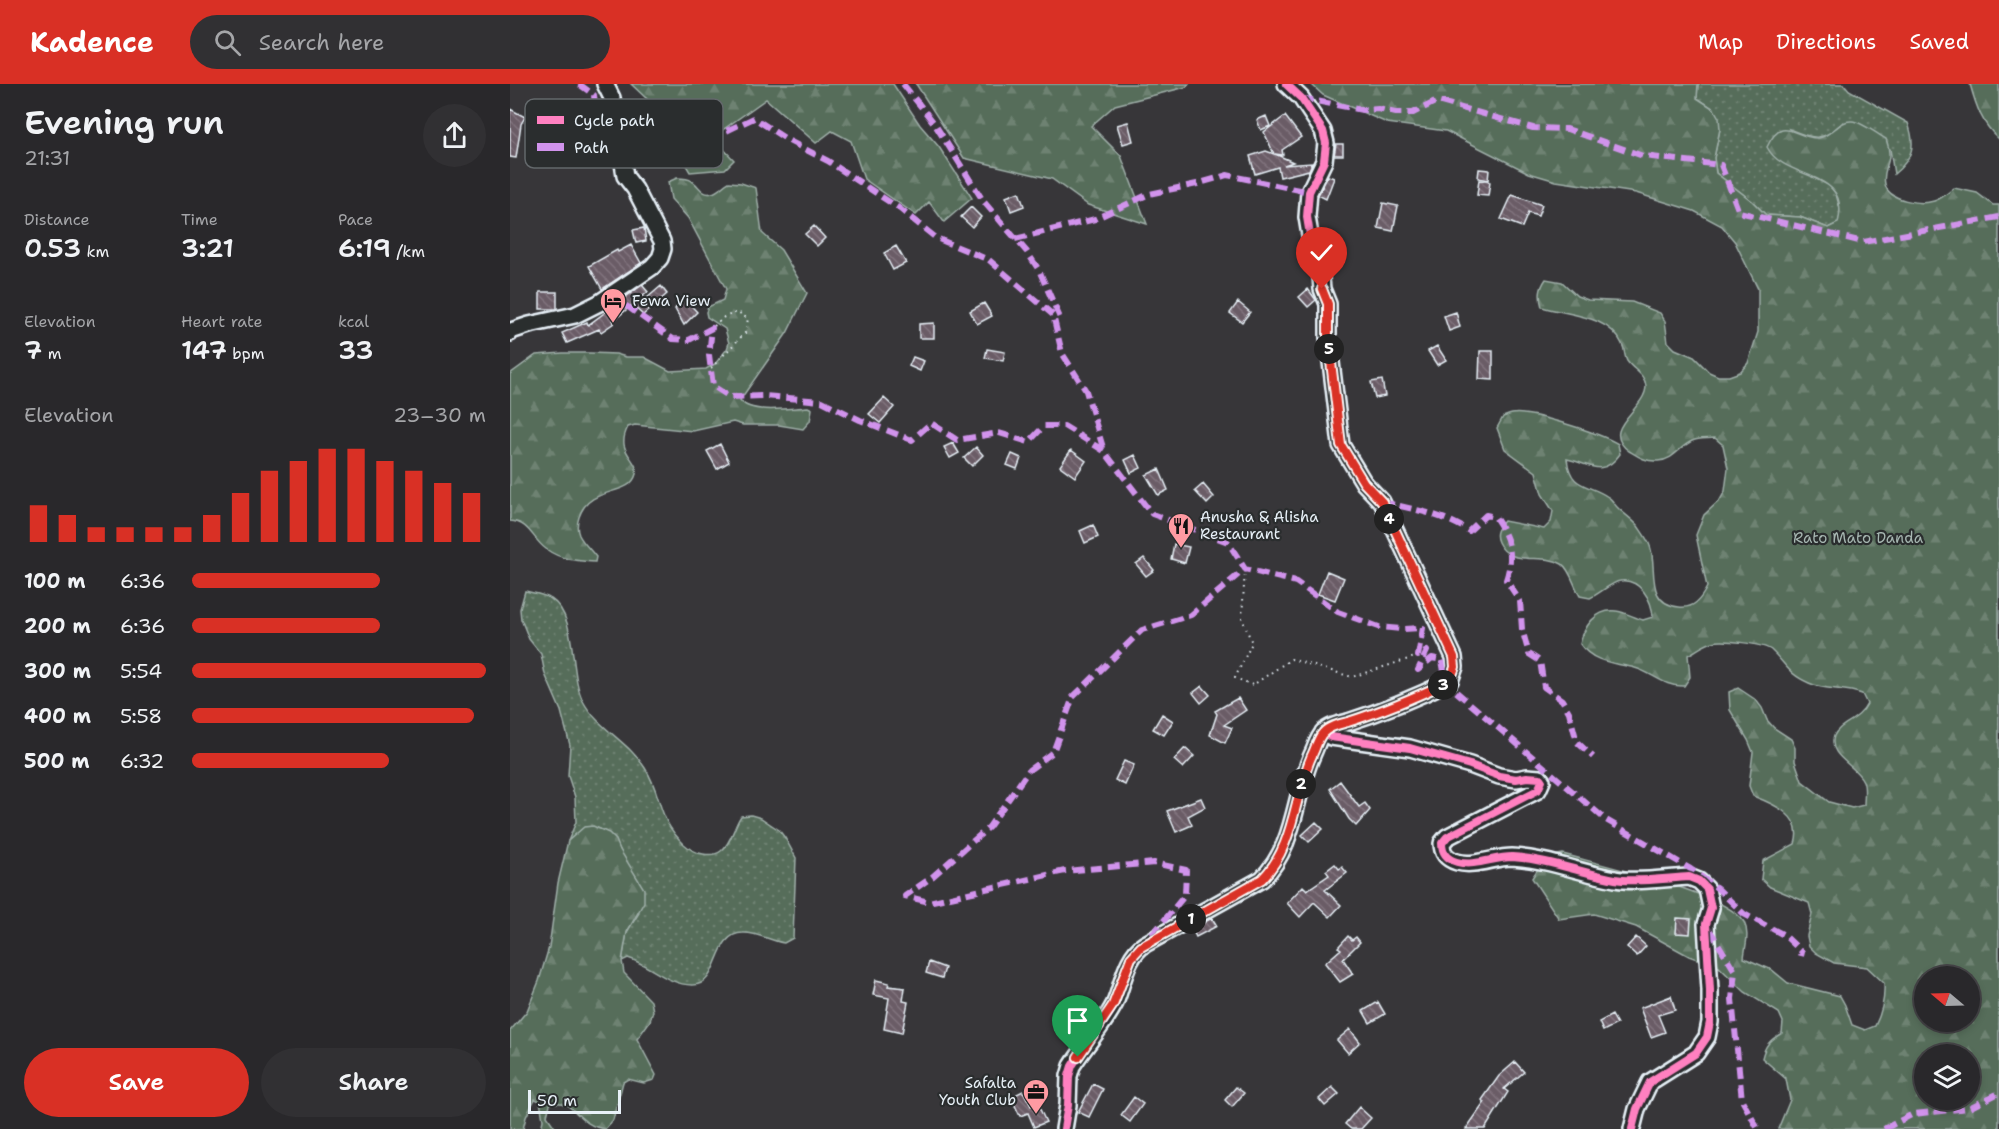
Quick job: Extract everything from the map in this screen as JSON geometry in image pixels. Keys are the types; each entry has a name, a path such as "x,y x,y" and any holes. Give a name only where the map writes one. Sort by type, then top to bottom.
{"street":[{"path":"605,84 612,99"},
{"path":"1064,1129 1072,1066 1113,1005 1134,954 1145,944 1262,879 1274,867 1292,828 1308,764 1323,732 1331,727 1383,711 1450,681 1455,667 1454,657 1382,502 1364,483 1341,445 1328,337 1328,304 1322,289 1319,254 1310,236 1307,218 1309,192 1324,161 1326,143 1323,131 1300,98 1286,84"},
{"path":"510,333 529,324 574,315 599,303 642,276 660,258 663,249 662,241 635,189 625,176 624,168"},
{"path":"1323,732 1331,737 1410,748 1470,765 1498,776 1516,779 1540,778 1542,781 1538,790 1447,837 1442,843 1442,850 1445,856 1452,861 1468,863 1510,857 1550,862 1618,880 1689,877 1699,881 1707,889 1712,908 1706,924 1710,990 1710,1022 1707,1037 1696,1053 1650,1082 1637,1109 1632,1129"}],"path":[{"path":"711,368 745,333 748,319 738,312 724,317 712,328"},
{"path":"1245,569 1242,618 1252,643 1235,678 1253,685 1291,659 1352,677 1418,656"}],"green space":[{"path":"631,84 893,84 920,125 939,147 972,198 944,222 929,202 916,215 864,179 851,141 832,131 816,143 766,99 723,130 723,99 647,99"},
{"path":"916,84 1189,84 1186,87 1115,105 1091,126 1121,156 1147,224 1088,205 1052,179 964,158"},
{"name":"Rato Mato Danda","path":"1311,84 1698,84 1697,98 1714,109 1719,118 1720,129 1714,158 1716,173 1766,215 1800,217 1828,228 1838,223 1840,205 1835,193 1826,184 1787,166 1767,147 1773,137 1784,130 1819,138 1847,121 1865,126 1886,139 1889,159 1884,178 1885,184 1887,190 1898,198 1914,202 1934,201 1954,188 1977,193 1993,205 1999,205 1999,1129 1778,1129 1790,1100 1786,1079 1762,1058 1769,1043 1782,1033 1783,1022 1779,1013 1745,992 1719,967 1689,956 1636,927 1594,914 1559,919 1532,878 1544,862 1563,854 1688,890 1733,911 1744,922 1747,936 1744,958 1772,970 1788,983 1840,996 1852,1025 1865,1030 1875,1026 1881,1010 1884,983 1867,967 1834,963 1816,953 1809,946 1807,936 1812,914 1809,903 1770,887 1761,879 1763,861 1795,844 1797,834 1795,826 1785,812 1753,796 1749,786 1753,752 1730,710 1729,692 1738,688 1756,700 1774,728 1791,739 1802,781 1829,802 1852,808 1864,805 1864,784 1859,775 1838,755 1833,743 1834,736 1840,728 1859,714 1867,704 1862,694 1809,683 1792,672 1771,650 1743,643 1713,642 1688,655 1690,677 1684,686 1664,682 1635,668 1598,659 1580,644 1584,631 1596,616 1609,611 1643,620 1653,617 1644,592 1633,583 1620,581 1590,598 1580,596 1565,566 1545,559 1510,555 1503,550 1496,536 1504,521 1544,529 1551,522 1553,511 1542,494 1536,472 1505,449 1497,428 1503,417 1521,414 1565,424 1618,444 1620,454 1607,466 1595,467 1567,459 1569,469 1576,481 1609,498 1638,526 1650,546 1654,583 1661,599 1668,604 1684,607 1693,605 1699,599 1707,587 1696,535 1704,515 1720,500 1725,491 1728,468 1723,445 1715,438 1695,440 1672,456 1658,461 1646,460 1629,451 1621,443 1619,435 1626,419 1644,395 1646,386 1643,378 1629,364 1622,344 1608,327 1587,318 1542,307 1540,293 1546,279 1562,282 1577,296 1588,300 1632,302 1660,313 1665,321 1668,342 1675,349 1694,357 1709,372 1718,376 1729,376 1740,372 1748,363 1758,332 1758,289 1735,242 1722,226 1694,211 1636,193 1556,181 1529,173 1446,131 1387,123 1323,95"},
{"path":"1698,84 1844,84 1849,90 1908,123 1912,138 1911,151 1905,163 1894,174 1890,149 1843,122 1830,133 1818,137 1811,137 1789,129 1812,177 1830,186 1836,194 1841,213 1838,223 1828,228 1800,217 1766,215 1716,173 1714,158 1720,129 1714,109 1697,98"},
{"path":"1970,84 1999,84 1999,139 1980,114"},
{"path":"723,148 734,160 725,169 690,172 688,168 723,168"},
{"path":"677,178 690,180 703,192 709,194 729,182 756,188 762,233 781,250 807,293 787,333 740,400 745,405 762,409 808,407 812,409 810,421 803,429 779,425 743,425 733,422 693,431 635,425 628,427 624,436 625,449 634,464 636,474 626,486 592,500 584,507 578,521 579,535 596,557 595,562 563,558 541,545 522,524 510,521 510,374 536,355 563,353 644,357 670,371 706,369 715,364 729,343 725,329 707,317 706,312 708,307 723,300 726,289 688,218 671,199 668,182"},
{"path":"525,591 548,597 560,607 569,632 576,676 583,701 596,719 631,750 645,768 655,788 664,816 684,844 693,851 715,854 727,844 741,816 751,815 761,818 779,830 796,858 793,938 784,943 748,933 733,935 726,941 708,977 701,983 692,985 675,982 628,958 622,961 627,932 639,913 620,850 610,835 597,828 585,827 568,841 576,822 575,797 568,776 570,745 561,711 545,674 541,654 529,639 521,619 520,609"},
{"path":"593,826 609,833 616,840 644,889 644,902 627,932 622,961 624,973 651,1001 653,1011 650,1021 637,1039 656,1075 654,1080 644,1083 628,1079 623,1082 613,1120 605,1129 595,1127 565,1104 558,1103 550,1104 547,1116 556,1129 541,1129 543,1120 540,1101 535,1099 523,1129 510,1129 510,1031 527,1011 539,981 549,947 558,883 568,841 584,827"}],"building":[{"path":"510,109 525,117 521,124 516,158 510,157"},
{"path":"1266,116 1270,126 1261,130 1257,120"},
{"path":"1285,116 1301,137 1282,150 1283,155 1275,154 1293,162 1284,165 1312,163 1309,170 1280,177 1278,167 1255,174 1250,156 1266,151 1274,154 1264,132"},
{"path":"1128,122 1133,141 1123,144 1117,125"},
{"path":"1336,144 1343,144 1343,155 1334,155"},
{"path":"1479,169 1489,170 1488,180 1478,178"},
{"path":"1328,176 1334,178 1326,199 1318,195"},
{"path":"1479,180 1490,182 1488,196 1477,195"},
{"path":"1019,192 1024,206 1011,211 1006,197"},
{"path":"1512,195 1542,205 1538,216 1528,213 1522,227 1501,219"},
{"path":"1383,203 1398,206 1393,231 1378,228"},
{"path":"971,207 981,217 972,227 961,217"},
{"path":"814,226 825,238 817,246 805,234"},
{"path":"644,228 646,241 636,243 633,230"},
{"path":"631,245 641,263 602,289 589,266"},
{"path":"896,246 906,263 893,270 884,253"},
{"path":"642,285 648,292 643,296 646,299 661,286 667,294 643,315 632,305 601,332 599,329 567,343 562,333 587,322 588,325"},
{"path":"1308,289 1316,300 1308,307 1299,297"},
{"path":"540,292 557,292 557,309 540,309"},
{"path":"683,297 697,312 684,325 675,309"},
{"path":"1238,302 1250,312 1242,322 1230,313"},
{"path":"984,303 992,316 977,324 970,311"},
{"path":"1456,312 1460,327 1449,331 1444,316"},
{"path":"934,323 934,338 919,338 919,324"},
{"path":"1437,346 1446,360 1437,365 1428,351"},
{"path":"987,349 1005,352 1003,361 985,358"},
{"path":"1480,351 1493,351 1493,380 1479,379"},
{"path":"913,357 924,361 920,371 909,366"},
{"path":"1382,380 1385,396 1375,398 1371,382"},
{"path":"884,398 894,407 880,423 869,414"},
{"path":"953,443 959,453 950,458 944,447"},
{"path":"720,444 729,462 717,469 707,451"},
{"path":"976,447 983,455 972,466 964,458"},
{"path":"1071,450 1086,461 1075,477 1060,466"},
{"path":"1012,454 1021,458 1017,469 1007,465"},
{"path":"1135,455 1141,468 1131,473 1125,460"},
{"path":"1159,469 1168,490 1158,495 1146,475"},
{"path":"1203,484 1214,497 1207,504 1195,491"},
{"path":"1093,525 1098,537 1085,543 1080,531"},
{"path":"1174,544 1189,547 1185,563 1171,559"},
{"path":"1144,558 1154,570 1146,576 1136,564"},
{"path":"1327,571 1344,578 1335,600 1318,594"},
{"path":"1202,686 1210,695 1201,703 1193,693"},
{"path":"1238,698 1246,710 1224,725 1232,728 1225,743 1210,735 1217,714 1215,711"},
{"path":"1162,714 1173,721 1164,735 1153,729"},
{"path":"1185,748 1194,756 1183,768 1174,760"},
{"path":"1124,761 1134,765 1125,785 1115,780"},
{"path":"1340,781 1359,807 1365,803 1370,810 1356,826 1330,789"},
{"path":"1201,798 1205,807 1188,816 1192,825 1176,832 1167,811"},
{"path":"1316,822 1323,829 1309,842 1302,835"},
{"path":"1335,864 1347,873 1325,890 1341,905 1330,917 1314,902 1300,917 1287,903 1303,886 1307,890 1329,875 1326,871"},
{"path":"1212,918 1217,926 1196,937 1192,929"},
{"path":"1677,918 1691,919 1690,934 1676,933"},
{"path":"1348,936 1352,940 1356,937 1360,942 1343,959 1353,974 1340,982 1325,963 1341,949 1338,947"},
{"path":"1636,937 1646,946 1637,956 1627,947"},
{"path":"929,962 945,968 942,978 926,973"},
{"path":"876,980 889,983 888,986 905,988 903,1001 908,1002 902,1033 884,1029 889,998 873,995"},
{"path":"1671,996 1675,1010 1658,1015 1665,1032 1651,1037 1640,1008"},
{"path":"1378,1002 1385,1014 1370,1023 1363,1011"},
{"path":"1612,1015 1617,1024 1603,1031 1599,1022"},
{"path":"1350,1029 1360,1042 1348,1053 1337,1040"},
{"path":"1515,1062 1524,1072 1504,1089 1508,1092 1485,1129 1466,1129 1485,1102 1482,1100 1499,1076"},
{"path":"1093,1084 1103,1089 1089,1117 1078,1112"},
{"path":"1236,1087 1244,1093 1232,1107 1225,1100"},
{"path":"1332,1087 1339,1094 1325,1106 1319,1099"},
{"path":"1023,1091 1031,1106 1037,1103 1046,1122 1034,1127 1028,1113 1020,1116 1011,1097"},
{"path":"1134,1097 1143,1104 1130,1122 1121,1115"},
{"path":"1359,1107 1371,1118 1361,1129 1351,1129 1345,1124"}],"marked path":[{"path":"579,84 594,95 594,99"},
{"path":"903,84 934,123 984,202 1027,252 1039,270 1060,318"},
{"path":"1301,98 1362,110 1378,109 1396,113 1413,113 1437,101 1533,128 1567,129 1643,156 1721,165 1739,212 1863,242 1999,217"},
{"path":"723,132 754,118 789,141 828,161 900,209 936,238 989,260 1053,315 1062,353 1086,391 1104,451"},
{"path":"1015,239 1095,219 1149,194 1227,175 1309,192"},
{"path":"611,295 673,339 689,340 712,328 709,355 713,386 730,397 764,396 822,401 860,420 912,440 931,423 957,440 999,433 1029,442 1044,426 1064,426 1104,451 1152,514 1228,542 1245,569 1296,582 1338,612 1379,627 1423,628 1418,656 1427,651 1418,670 1432,658 1442,660 1446,683 1606,820 1689,868 1717,888 1744,914 1784,935 1802,952 1801,956"},
{"path":"1382,502 1438,516 1469,531 1486,515 1495,517 1509,547 1510,563 1506,580 1520,601 1522,629 1529,654 1540,661 1544,687 1562,700 1569,712 1577,742 1593,757"},
{"path":"1152,935 1185,895 1186,870 1154,863 1065,871 929,902 905,896 932,877 989,827 1029,770 1053,752 1073,697 1142,630 1191,615 1245,569"},
{"path":"1709,929 1735,971 1732,999 1742,1100 1758,1129"},
{"path":"1884,1129 1913,1114 1969,1108 1999,1093"}],"cycle path":[{"path":"1064,1129 1072,1066 1111,1011 1133,956 1145,944 1262,879 1282,851 1307,769 1318,740 1325,731 1400,703 1450,681 1455,667 1454,657 1382,502 1364,483 1341,445 1328,337 1328,304 1322,289 1319,254 1310,235 1307,217 1309,192 1324,161 1326,143 1323,131 1301,98 1286,84"},
{"path":"1323,732 1331,737 1410,748 1499,776 1516,779 1540,778 1542,781 1538,790 1447,837 1442,843 1443,850 1446,856 1453,861 1478,863 1505,857 1525,858 1623,880 1689,877 1699,881 1707,889 1711,908 1706,924 1710,990 1710,1022 1707,1037 1696,1053 1650,1082 1637,1109 1632,1129"}],"place":[{"name":"Fewa View","path":"613,324"},
{"name":"Anusha & Alisha Restaurant","path":"1181,549"},
{"name":"Safalta Youth Club","path":"1036,1115"}],"route":[{"path":"1078,1057 1113,1005 1131,958 1141,947 1262,879 1274,867 1292,828 1308,764 1323,732 1331,727 1383,711 1433,690 1450,681 1455,667 1454,657 1382,502 1364,483 1341,445 1328,337 1328,304 1322,289"}]}
